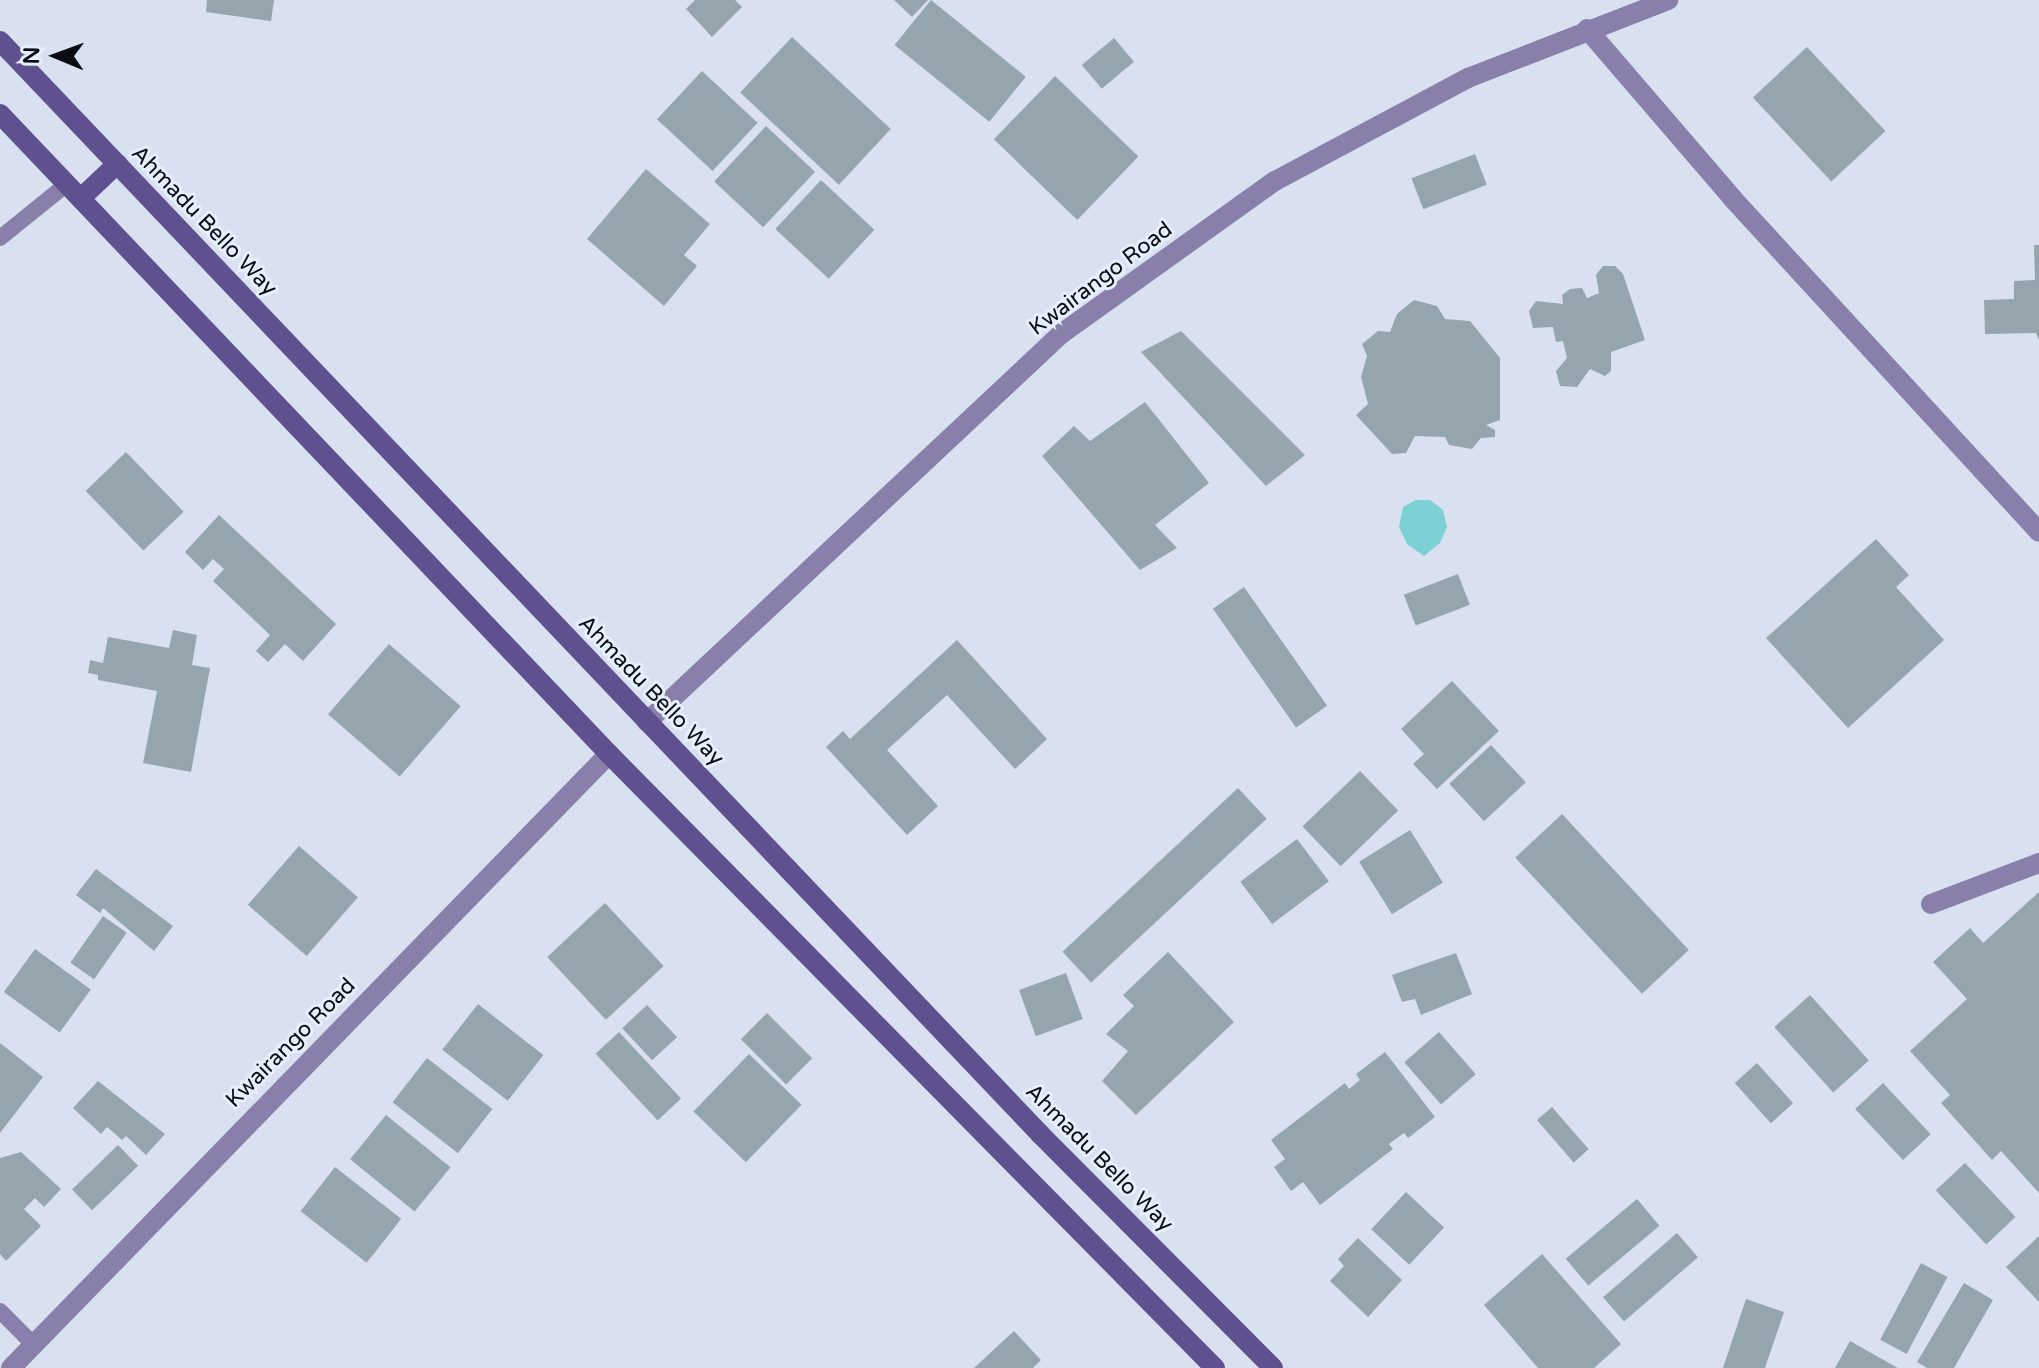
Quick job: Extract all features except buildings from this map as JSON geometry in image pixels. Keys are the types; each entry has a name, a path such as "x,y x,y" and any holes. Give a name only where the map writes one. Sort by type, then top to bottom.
{"main road":[{"name":"Ahmadu Bello Way","path":"0,41 1040,1134 1273,1368"},
{"path":"0,114 609,754 1215,1368"},
{"path":"74,191 117,164"}],"street":[{"name":"Kwairango Road","path":"647,722 1061,334 1275,181 1468,78 1587,29 1668,0"},
{"path":"1587,29 1733,199 2039,532"},
{"name":"Kwairango Road","path":"11,1368 31,1342 609,754"},
{"path":"1931,904 2039,863"}],"lane":[{"path":"0,238 74,191"},
{"path":"0,1311 31,1342"}],"shaded area":[{"path":"1416,500 1430,500 1443,510 1447,527 1440,543 1424,556 1407,544 1399,527 1403,507"}]}
